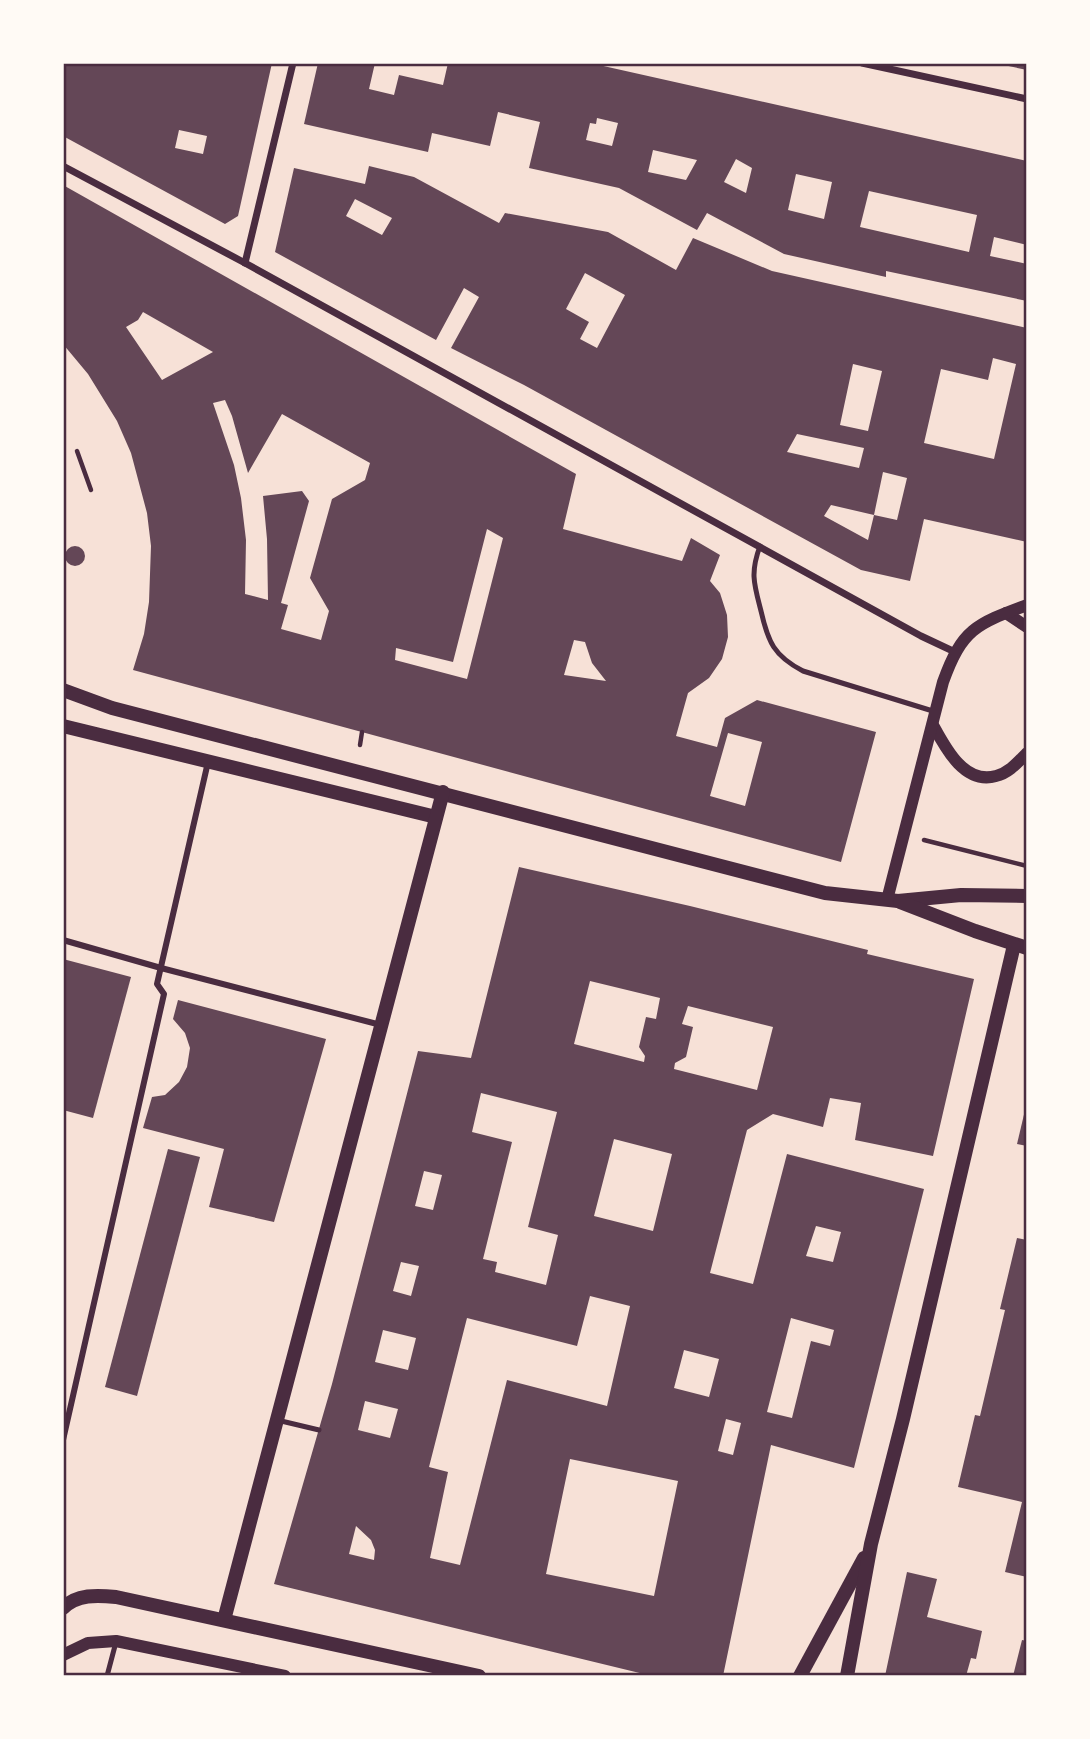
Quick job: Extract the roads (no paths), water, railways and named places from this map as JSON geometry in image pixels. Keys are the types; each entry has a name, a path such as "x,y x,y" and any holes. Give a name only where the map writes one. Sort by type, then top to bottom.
{"main road":[{"path":"63,690 112,708 825,893 893,901 961,895 1027,896"},
{"path":"63,726 105,734 436,817"},
{"path":"225,1620 443,792"},
{"path":"847,1676 871,1544 1021,946 893,901"},
{"path":"800,1676 871,1544"},
{"path":"63,1608 74,1600 101,1595 479,1676"}],"street":[{"path":"245,263 293,63"},
{"path":"862,63 1027,99"},
{"path":"63,166 245,263 921,636 955,652"},
{"path":"893,901 905,828 943,682 955,652 978,626 1027,606"},
{"path":"1006,613 1027,627"},
{"path":"934,718 950,754 967,770 977,775 995,777 1005,773 1027,753"},
{"path":"63,1440 164,994 157,984 209,760"},
{"path":"63,940 381,1025"},
{"path":"63,1655 88,1643 116,1641 285,1676"}],"lane":[{"path":"760,546 753,581 768,640 788,663 803,671 934,718"},
{"path":"277,1420 318,1430"},
{"path":"107,1676 116,1641"}]}
